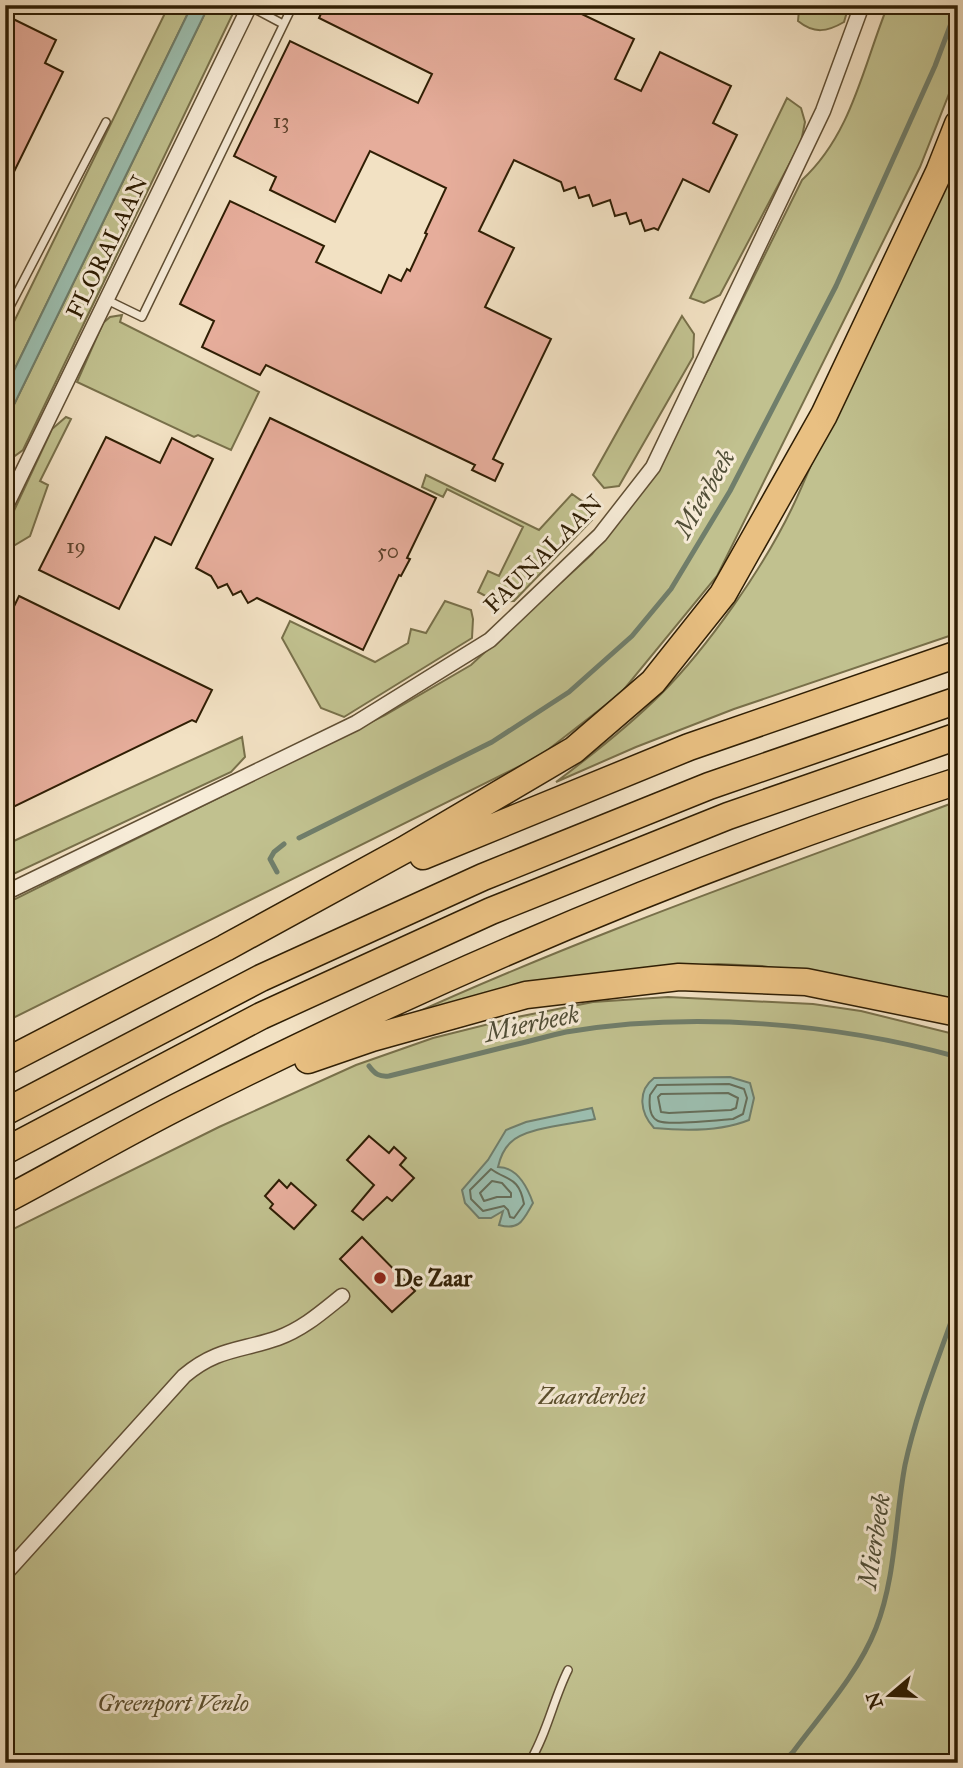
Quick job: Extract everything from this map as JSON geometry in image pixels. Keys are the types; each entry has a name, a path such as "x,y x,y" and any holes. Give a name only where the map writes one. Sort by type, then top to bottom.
{"highway":[{"path":"5,1062 225,948 404,850 574,750 653,682 723,594 824,415 939,172 958,124"},
{"path":"225,948 455,841 689,747 958,654"},
{"path":"5,1112 261,978 483,877 709,786 958,700"},
{"path":"5,1151 261,1016 491,911 727,816 958,736"},
{"path":"5,1200 184,1103 507,952 744,856 958,781"},
{"path":"184,1103 372,1038 513,999 679,977 806,982 958,1013"}],"street":[{"name":"FLORALAAN","path":"5,508 11,480 106,300 249,5"},
{"name":"FAUNALAAN","path":"5,893 356,723 490,640 600,535 653,467 822,111 862,5"},
{"path":"5,1574 195,1366 222,1352 291,1333 342,1296"}],"lane":[{"path":"249,5 284,24"},
{"path":"106,300 142,317 293,5"},
{"path":"5,316 106,122"},
{"path":"529,1763 542,1739 568,1670"}],"green space":[{"path":"169,5 192,5 5,389 5,340"},
{"path":"209,5 237,5 23,450 5,463 5,423"},
{"path":"811,5 849,5 844,22 832,28 815,30 798,21 799,10"},
{"path":"888,5 958,5 958,71 920,167 717,576 621,693 540,756 5,1022 5,904 385,715 471,665 592,554 661,464 802,180 819,162 845,120"},
{"path":"787,98 801,108 805,122 801,142 720,295 704,303 690,298"},
{"path":"958,147 958,312 951,344 952,386 958,409 958,633 734,709 556,782 610,740 679,675 715,630 766,556 792,508 850,373"},
{"path":"122,315 120,322 259,392 231,450 198,435 194,437 77,382 103,323 110,317"},
{"path":"682,316 694,334 693,357 619,486 604,488 593,475"},
{"path":"66,417 71,419 40,481 48,485 30,536 10,548 5,530 52,429"},
{"path":"426,475 539,530 572,494 586,504 592,520 514,601 497,602 478,592 488,571 499,576 523,527 447,489 443,497 422,487"},
{"path":"445,601 471,610 472,638 344,717 321,708 282,638 290,621 375,662 408,643 411,629 426,633"},
{"path":"242,737 245,757 231,772 5,878 5,845"},
{"path":"958,801 958,1003 870,984 762,966 718,964 666,968 385,1027 598,936"},
{"name":"Zaarderhei","path":"668,997 813,1004 861,1011 958,1035 958,1763 5,1763 5,1233 219,1127 356,1065 433,1038 517,1017 593,1002"}],"water":[{"path":"192,5 209,5 5,423 5,389"},
{"path":"730,1077 750,1083 754,1098 749,1120 715,1128 654,1128 643,1109 645,1089 654,1078"},
{"path":"592,1108 595,1119 527,1133 506,1148 498,1167 516,1174 533,1203 520,1223 512,1226 499,1225 503,1211 491,1218 479,1218 465,1203 462,1190 488,1160 506,1130 526,1122"}],"building":[{"path":"325,5 563,5 634,39 615,79 641,91 660,52 731,86 713,123 737,135 709,192 683,179 658,230 654,228 645,231 641,220 630,224 626,213 615,216 610,200 593,206 589,195 579,198 575,187 564,191 561,182 514,160 479,231 514,248 485,307 551,339 493,459 503,464 495,481 472,470 475,465 266,365 260,375 202,347 214,321 180,304 230,201 324,246 316,262 381,293 389,275 401,281 407,269 410,271 446,188 370,151 335,222 270,190 276,177 234,156 290,41 418,103 432,74 319,18"},
{"path":"5,15 56,40 45,63 63,72 5,190"},
{"path":"270,418 436,498 407,558 410,559 401,576 399,575 363,650 257,598 248,603 241,591 233,595 227,584 218,588 211,576 196,568"},
{"path":"106,437 160,463 172,438 213,459 171,545 155,537 119,609 39,570"},
{"path":"19,596 212,690 196,722 192,720 5,811 5,625"},
{"path":"369,1136 389,1153 394,1147 406,1158 400,1165 414,1178 392,1201 387,1197 363,1220 352,1211 374,1185 347,1160"},
{"path":"279,1180 287,1188 291,1183 316,1205 294,1229 270,1208 273,1204 265,1196"},
{"name":"De Zaar","path":"362,1237 415,1291 392,1312 340,1259"}],"waterway":[{"name":"Mierbeek","path":"299,838 492,742 569,692 632,636 671,589 730,491 836,286 935,66 958,5"},
{"name":"Mierbeek","path":"277,872 270,859 284,844"},
{"name":"Mierbeek","path":"369,1066 378,1074 389,1076 566,1032 663,1022 763,1024 813,1029 911,1045 958,1057"},
{"name":"Mierbeek","path":"782,1763 849,1677 876,1628 888,1588 910,1444 958,1302"}],"place":[{"name":"De Zaar","path":"380,1278"}],"park label":[{"name":"Greenport Venlo","path":"173,1703"}]}
